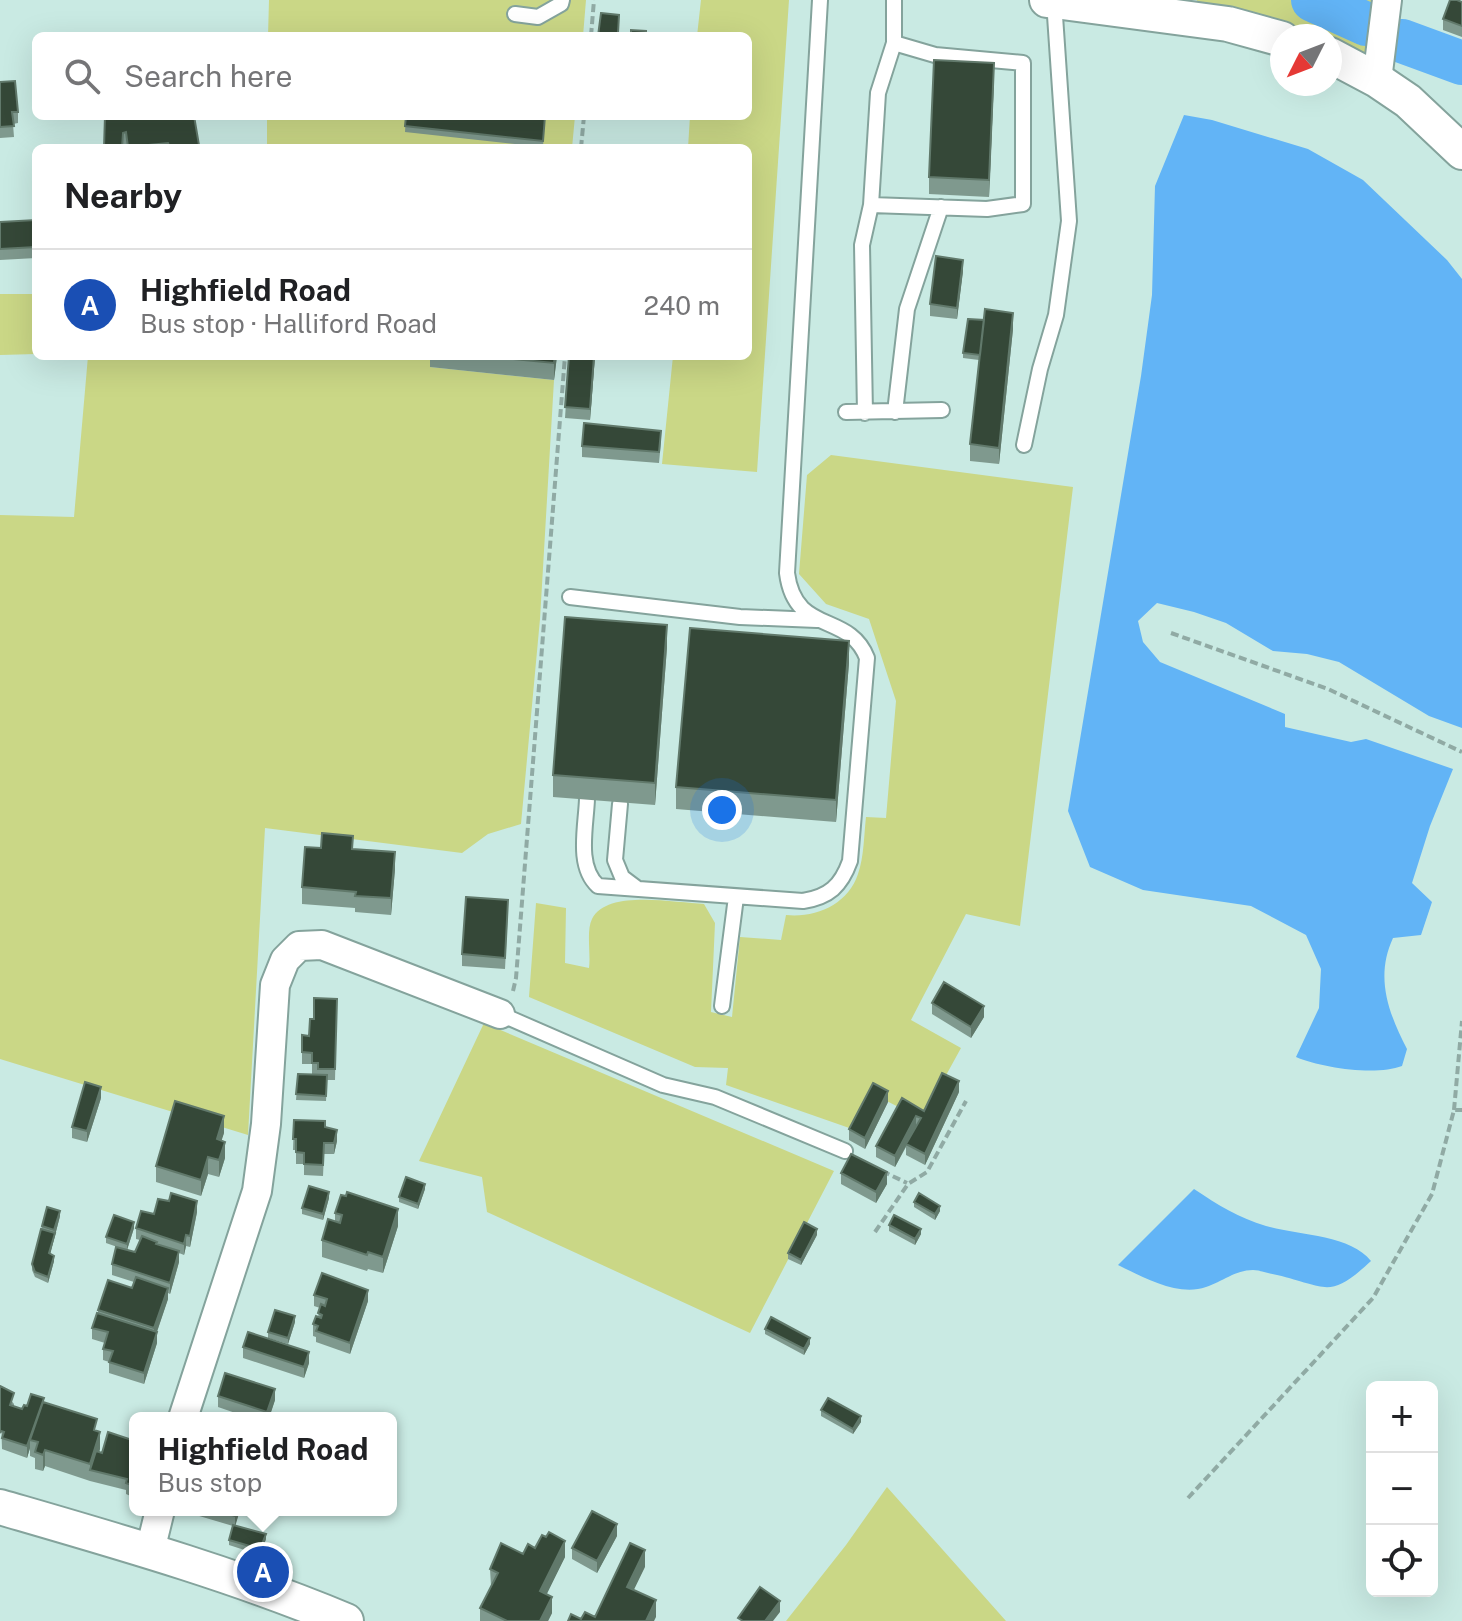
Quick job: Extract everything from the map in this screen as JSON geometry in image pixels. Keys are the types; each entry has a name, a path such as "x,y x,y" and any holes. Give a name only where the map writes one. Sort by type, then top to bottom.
{"street":[{"path":"1047,0 1228,24 1270,36"},
{"path":"1377,80 1387,0"},
{"path":"1342,61 1408,101 1462,152"},
{"path":"185,1412 257,1191 266,1124 275,985 285,960 299,946 322,945 500,1014"},
{"path":"0,1507 150,1551 301,1602 346,1621"},
{"path":"150,1551 159,1516"}],"lane":[{"path":"515,14 538,17 561,4 562,0"},
{"path":"587,799 584,861 589,878 598,886 803,901 820,899 833,891 844,877 850,861 867,658 862,645 849,634 804,612 794,601 787,573 820,0"},
{"path":"865,413 862,245 871,205 878,93 894,43 894,0"},
{"path":"1024,445 1040,369 1056,315 1069,221 1054,1"},
{"path":"871,205 987,209 1023,204 1023,63 935,55 894,43"},
{"path":"895,412 907,309 941,207"},
{"path":"846,412 942,410"},
{"path":"570,597 740,617 817,620"},
{"path":"620,804 615,860 622,877 638,889"},
{"path":"722,1006 736,897"},
{"path":"500,1014 663,1085 715,1097 845,1151"}],"path":[{"path":"591,32 594,0"},
{"path":"581,144 584,120"},
{"path":"500,1014 511,998 516,978 565,360"},
{"path":"1171,633 1328,689 1462,752"},
{"path":"1188,1498 1373,1298 1432,1194 1454,1110 1462,1021"},
{"path":"875,1232 908,1184 927,1172 966,1101"},
{"path":"1454,1110 1462,1110"},
{"path":"845,1151 908,1184"}],"green space":[{"path":"269,0 586,0 583,32 268,32"},
{"path":"701,0 789,0 757,472 662,464 673,360 752,360 752,144 688,144 690,120 752,120 752,32 697,32"},
{"path":"1197,0 1388,0 1379,64 1342,50 1342,24 1270,24 1270,29 1194,11"},
{"path":"267,120 575,120 572,144 267,144"},
{"path":"0,294 32,294 32,354 0,355"},
{"path":"88,360 431,360 430,367 554,380 540,619 521,824 488,834 462,853 265,828 248,1135 0,1059 0,515 74,517"},
{"path":"831,455 1073,487 1020,926 966,914 911,1020 961,1048 922,1119 873,1094 855,1130 726,1085 728,1068 695,1067 529,997 536,903 566,908 565,963 589,968 590,924 600,910 612,904 643,900 704,904 715,923 711,1012 732,1017 740,937 781,940 786,915 809,914 830,907 853,884 862,860 866,817 886,818 896,701 869,619 826,604 799,574 807,475"},
{"path":"484,1023 834,1171 750,1333 487,1212 482,1177 419,1161"},
{"path":"887,1487 1006,1621 786,1621"}],"water":[{"path":"1184,115 1212,120 1308,149 1363,180 1447,260 1462,279 1462,728 1429,716 1339,662 1307,654 1273,651 1226,623 1194,612 1157,603 1138,621 1143,642 1160,662 1285,714 1285,727 1351,742 1366,739 1453,769 1412,883 1432,902 1421,935 1393,938 1388,952 1386,994 1394,1022 1407,1049 1402,1066 1391,1069 1349,1069 1296,1057 1319,1008 1321,969 1306,935 1251,906 1143,890 1090,867 1068,811 1141,376 1152,295 1155,186"},
{"path":"1194,1189 1247,1219 1337,1241 1362,1252 1371,1261 1346,1281 1327,1287 1253,1270 1195,1289 1172,1288 1118,1265"}],"building":[{"path":"1450,0 1462,2 1462,26 1443,19"},
{"path":"601,13 619,15 618,32 599,32"},
{"path":"934,60 994,63 989,180 929,177"},
{"path":"15,81 18,112 12,112 14,126 0,127 0,82"},
{"path":"105,120 195,120 199,144 128,144 126,132 123,133 122,144 104,144"},
{"path":"406,120 545,120 543,141 405,126"},
{"path":"32,220 32,247 0,249 0,222"},
{"path":"936,256 963,260 957,308 930,304"},
{"path":"985,309 1013,313 999,448 970,444"},
{"path":"968,319 984,320 980,355 963,353"},
{"path":"523,360 554,360 554,363"},
{"path":"569,360 594,360 590,409 565,407"},
{"path":"584,423 661,431 659,452 582,446"},
{"path":"565,617 667,625 655,783 553,775"},
{"path":"690,628 849,641 836,800 676,787"},
{"path":"322,833 353,836 352,849 395,852 391,898 355,896 356,892 302,887 305,847 321,848"},
{"path":"466,897 508,900 505,958 462,954"},
{"path":"944,982 984,1006 971,1027 932,1003"},
{"path":"314,998 337,999 335,1069 318,1069 318,1063 312,1063 312,1053 302,1052 302,1035 309,1036 310,1019 314,1019"},
{"path":"942,1073 959,1081 925,1154 906,1144 921,1118 916,1116 895,1156 876,1146 902,1098 924,1111"},
{"path":"298,1074 327,1075 326,1096 296,1094"},
{"path":"85,1082 101,1087 87,1131 72,1127"},
{"path":"873,1083 888,1091 865,1138 849,1129"},
{"path":"175,1101 224,1116 217,1139 225,1142 219,1160 208,1157 201,1180 156,1166"},
{"path":"294,1120 325,1121 325,1127 337,1130 334,1143 324,1143 323,1165 304,1164 304,1153 296,1152"},
{"path":"851,1154 887,1172 876,1192 841,1173"},
{"path":"406,1177 425,1184 418,1204 399,1197"},
{"path":"309,1186 329,1192 323,1214 302,1208"},
{"path":"347,1192 398,1209 383,1257 322,1240 328,1219 340,1223 342,1215 335,1213 341,1195 346,1196"},
{"path":"171,1193 197,1201 190,1236 186,1235 184,1244 136,1228 141,1211 154,1214 158,1199 169,1201"},
{"path":"919,1193 940,1206 935,1214 914,1202"},
{"path":"47,1207 60,1211 54,1230 42,1226"},
{"path":"114,1215 134,1222 127,1244 106,1237"},
{"path":"894,1215 921,1229 915,1239 889,1225"},
{"path":"804,1222 817,1229 801,1260 788,1253"},
{"path":"41,1229 55,1233 49,1253 54,1256 48,1277 35,1272 32,1264"},
{"path":"142,1236 179,1251 170,1283 112,1264 116,1247 135,1252"},
{"path":"322,1273 368,1290 350,1343 316,1331 318,1326 313,1324 316,1316 321,1318 322,1315 318,1313 327,1299 314,1295"},
{"path":"136,1277 168,1288 154,1328 98,1310 108,1280 132,1288"},
{"path":"275,1310 295,1316 288,1338 268,1332"},
{"path":"97,1313 157,1332 144,1373 109,1362 113,1351 103,1349 108,1332 92,1328"},
{"path":"771,1317 810,1338 804,1349 765,1329"},
{"path":"248,1332 309,1352 304,1367 243,1347"},
{"path":"225,1373 275,1389 267,1412 218,1396"},
{"path":"0,1386 14,1393 10,1405 22,1409 24,1405 27,1406 31,1394 44,1398 27,1446 2,1438"},
{"path":"828,1398 861,1416 853,1429 821,1410"},
{"path":"43,1402 97,1419 94,1430 100,1432 90,1464 45,1450 43,1455 35,1452 38,1442 30,1440"},
{"path":"108,1432 129,1439 129,1484 126,1483 127,1479 90,1470 96,1451 102,1453"},
{"path":"592,1511 617,1524 597,1561 572,1548"},
{"path":"233,1525 266,1534 260,1549 229,1540"},
{"path":"549,1532 565,1541 540,1591 552,1597 540,1621 507,1621 480,1608 498,1573 490,1569 501,1543 523,1554 528,1544 535,1548 542,1535 546,1537"},
{"path":"630,1543 645,1550 627,1587 656,1600 646,1621 568,1621 571,1614 581,1619 585,1612 595,1617"},
{"path":"760,1587 780,1601 765,1621 743,1621 738,1618"}],"waterway":[{"path":"1313,0 1366,24"},
{"path":"1402,41 1462,63"}],"place":[{"name":"Highfield Road","path":"263,1572"}]}
